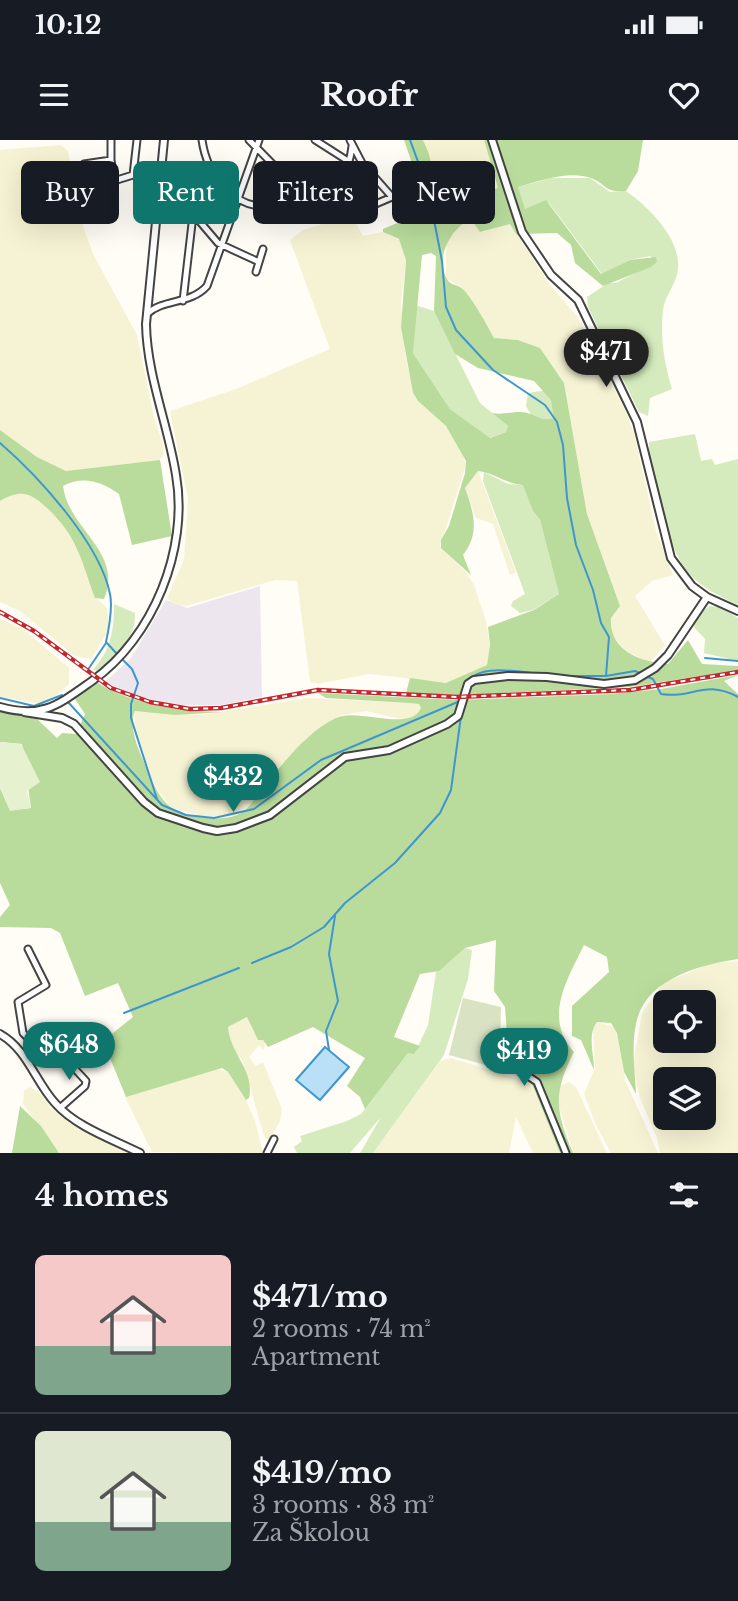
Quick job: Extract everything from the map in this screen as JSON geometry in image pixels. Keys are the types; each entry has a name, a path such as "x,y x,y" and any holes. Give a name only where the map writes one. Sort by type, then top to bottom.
{"street":[{"path":"104,161 111,160 111,140"},
{"path":"135,161 137,140"},
{"path":"162,161 164,140"},
{"path":"202,140 208,161"},
{"path":"249,140 269,161"},
{"path":"253,202 239,200 259,140"},
{"path":"315,140 346,161"},
{"path":"492,140 522,232 551,275 578,300 632,411 671,558 680,574 707,597 738,611"},
{"path":"348,161 351,143"},
{"path":"351,143 365,161"},
{"path":"119,179 133,175"},
{"path":"378,179 392,197 378,203"},
{"path":"183,301 191,213 223,247 259,262"},
{"path":"24,712 45,710 64,700 124,654 164,582 176,538 179,497 176,474 146,352 146,324 156,224"},
{"path":"147,314 159,306 198,295 207,286 231,224"},
{"path":"256,272 263,249"},
{"path":"149,297 159,306"},
{"path":"0,706 62,719 80,729 144,802 158,813 210,830 236,828 270,815 345,757 389,750 447,724 458,716 468,684 474,680 508,676 547,677 604,684 635,680 655,668 668,654 707,597"},
{"path":"62,719 64,700"},
{"path":"25,1058 33,1043 23,1034 18,1002 46,985 28,949"},
{"path":"0,1034 15,1045 60,1108 84,1125 140,1153"},
{"path":"503,1035 499,1057 537,1082 566,1153"},
{"path":"60,1108 85,1086 86,1081 62,1055"},
{"path":"267,1153 274,1139"}],"shaded area":[{"path":"423,140 484,140 490,161 431,161"},
{"path":"61,145 68,151 70,161 21,161 21,224 83,224 93,254 137,335 154,418 164,447 163,456 158,461 66,471 37,457 0,430 0,150"},
{"path":"510,223 549,284 580,320 626,412 634,433 656,531 673,575 652,581 635,596 665,645 649,663 623,649 612,634 611,618 620,606 587,514 564,383 540,348 518,340 494,338 461,287 446,278 446,242 462,224 476,224 483,232"},
{"path":"322,224 356,224 363,236 383,232 401,241 406,260 401,303 405,352 413,393 418,401 446,426 460,446 466,465 440,546 465,571 474,585 486,621 490,649 487,665 448,683 370,674 317,684 310,682 297,581 276,580 186,606 174,604 167,598 184,560 188,499 170,411 236,389 330,349 290,240 303,230"},
{"path":"478,471 516,572 510,575 493,524 476,518 465,488"},
{"path":"18,492 33,494 58,518 79,548 95,597 107,608 109,629 91,659 75,656 20,611 0,602 0,501"},
{"path":"260,586 262,697 221,705 182,705 140,697 105,682 131,658 166,600 187,608"},
{"path":"0,619 23,629 69,668 69,684 56,696 40,704 0,697"},
{"path":"307,698 409,703 420,704 421,708 418,714 405,720 366,711 339,716 307,739 280,766 244,812 227,817 201,816 170,807 151,779 134,732 135,711 201,715"},
{"path":"738,961 738,1153 660,1153 654,1130 716,1130 716,1067 653,1067 653,1129 640,1098 633,1065 642,1013 653,997 653,1053 716,1053 716,990 658,990 663,983 712,963"},
{"path":"247,1017 265,1041 264,1050 259,1045 249,1057 256,1066 263,1062 282,1109 280,1121 269,1141 264,1136 242,1059 233,1051 228,1031 228,1027"},
{"path":"597,1022 615,1027 625,1080 658,1153 611,1153 596,1125 584,1094 595,1068 593,1028"},
{"path":"451,1058 531,1083 560,1153 533,1153 516,1117 509,1153 373,1153 440,1061"},
{"path":"216,1069 228,1072 246,1100 255,1121 263,1153 152,1152 125,1097"},
{"path":"569,1082 576,1087 607,1153 573,1153 557,1100 559,1086"},
{"path":"30,1087 40,1093 52,1109 71,1124 128,1153 59,1153 23,1104 24,1091"}],"green space":[{"path":"404,140 423,140 431,161 411,161"},
{"path":"484,140 643,140 638,171 626,191 614,191 591,178 573,175 518,187 525,209 546,200 601,274 630,260 656,257 657,262 651,267 603,286 575,263 571,245 557,233 516,234 510,224 480,232 474,224 495,224 495,189 498,188 495,161 490,161"},
{"path":"551,178 590,178 610,192 626,191 662,225 674,246 678,269 664,305 662,330 672,389 650,398 648,416 639,412 588,307 587,297 608,283 616,283 657,262 650,256 630,260 602,274 549,203 524,209 518,187"},
{"path":"395,224 463,224 451,237 444,254 443,271 447,279 469,296 494,338 518,340 540,348 564,383 587,514 620,606 611,618 615,639 621,647 647,661 668,664 688,640 702,664 738,666 738,670 630,687 457,695 406,693 410,678 446,683 487,665 490,645 488,627 534,610 559,594 540,520 533,511 523,485 478,471 465,488 474,523 472,539 463,555 471,575 441,548 441,540 449,526 465,473 466,461 446,426 418,401 413,393 401,327 406,260 399,239 383,232 383,229","holes":["431,253 436,256 434,311 455,354 478,368 534,381 551,400 554,418 545,419 521,412 492,413 508,426 506,432 490,438 450,409 413,353 422,255"]},
{"path":"415,305 434,311 480,403 508,426 506,432 489,438 450,409 413,353"},
{"path":"547,391 560,403 550,448 526,406 528,393"},
{"path":"0,430 37,457 66,471 160,460 172,536 132,545 119,494 92,481 78,481 63,486 74,515 93,541 107,568 108,582 104,599 95,598 72,539 47,508 25,494 0,501"},
{"path":"695,434 701,461 712,459 715,465 738,459 738,605 705,587 688,572 673,546 660,510 649,442"},
{"path":"484,472 508,484 525,485 533,511 540,520 559,594 533,610 520,613 511,606 513,601 525,594 483,481"},
{"path":"114,604 135,613 132,630 112,659 99,671 93,670 104,655 110,639"},
{"path":"710,606 720,607 738,618 738,661 704,653 705,639 691,624 698,614"},
{"path":"738,675 724,681 738,694 738,959 691,970 653,990 641,1009 636,1024 636,1094 624,1072 617,1033 611,1023 597,1022 594,1027 594,1070 581,1040 572,1036 572,1006 609,972 607,957 584,945 565,985 559,1012 560,1026 574,1052 562,1079 559,1102 563,1125 573,1153 560,1153 532,1084 520,1078 501,1060 515,1055 515,1035 507,1035 505,1007 494,991 496,940 465,948 439,971 420,974 394,1037 420,1046 414,1054 408,1053 365,1109 360,1097 347,1086 365,1058 313,1027 268,1047 263,1040 258,1040 247,1017 228,1027 233,1046 249,1079 249,1098 246,1100 228,1072 222,1068 126,1097 103,1041 133,1017 118,983 85,996 60,933 51,928 0,927 0,917 10,905 0,883 0,788 10,810 31,808 22,744 0,742 0,712 37,719 57,738 62,733 76,734 85,714 75,699 96,682 127,697 158,706 224,712 175,715 135,711 133,725 138,747 153,782 167,804 193,816 226,818 246,810 295,750 325,724 345,715 406,719 421,708 419,704 326,698 318,693 457,700 610,694 661,689"},
{"path":"0,742 21,744 40,782 27,791 31,808 10,811 0,788"},
{"path":"465,948 472,950 468,979 444,1055 373,1153 360,1153 381,1117 350,1153 297,1153 294,1147 302,1141 300,1136 361,1114 408,1053 415,1053 428,1025 436,972"},
{"path":"463,998 501,1007 500,1045 494,1044 493,1049 498,1050 495,1059 491,1058 493,1067 449,1055"},
{"path":"20,1106 41,1126 59,1153 12,1153"}],"water":[{"path":"325,1047 349,1067 320,1100 296,1080"}],"waterway":[{"path":"410,140 428,189 442,261 446,307 456,330 493,370 545,405 557,422 563,445 567,498 576,545 593,590 601,623 609,637 606,676 635,671 640,673"},
{"path":"0,443 32,473 66,512 94,554 104,574 111,600 106,642 117,654"},
{"path":"87,671 106,643"},
{"path":"121,658 132,669 138,683 131,704 131,718 157,799"},
{"path":"705,658 738,661"},
{"path":"463,689 468,680 486,671 509,670 541,674"},
{"path":"564,676 606,676"},
{"path":"645,676 653,679 661,694 682,694 707,689 738,697"},
{"path":"0,698 34,706 62,695 64,698"},
{"path":"68,702 162,805 186,815 214,818 254,809 321,760 460,701"},
{"path":"252,963 291,947 324,927 345,903 395,863 440,813 451,790 461,716"},
{"path":"329,1050 326,1031 338,1001 329,954 335,916"},
{"path":"124,1013 239,968"}],"railway":[{"path":"0,612 34,631 111,688 150,702 190,709 221,708 318,690 457,697 630,690 738,672"}]}
